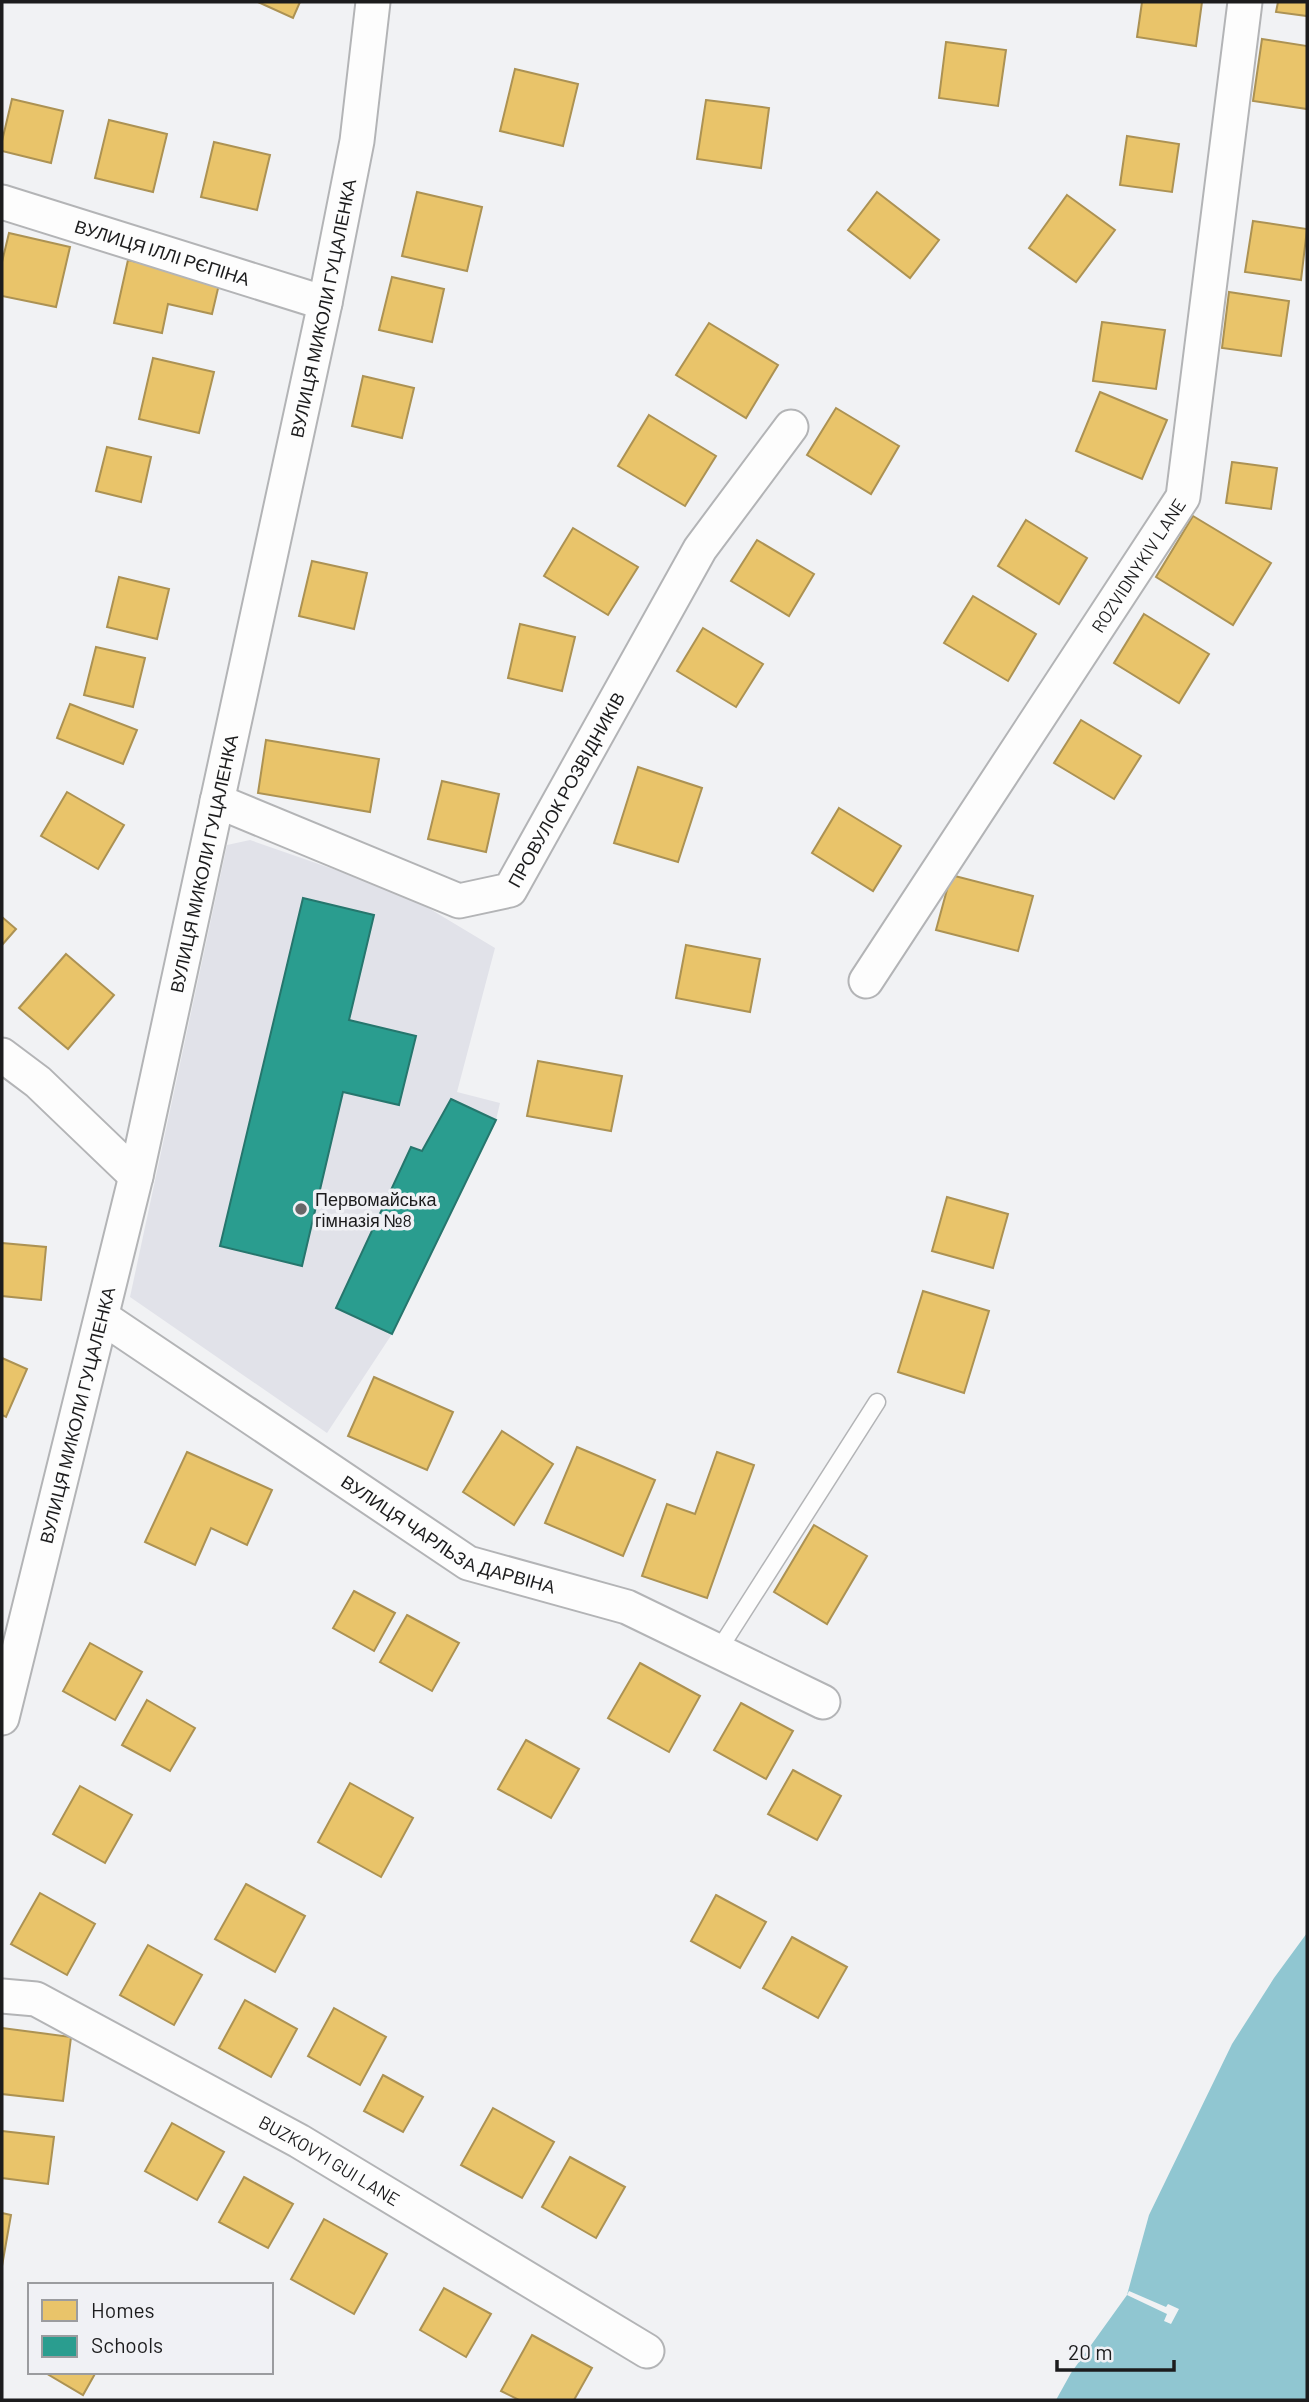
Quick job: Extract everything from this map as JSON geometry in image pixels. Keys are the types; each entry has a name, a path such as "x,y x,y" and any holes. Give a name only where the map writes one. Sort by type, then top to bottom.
{"street":[{"name":"ВУЛИЦЯ МИКОЛИ ГУЦАЛЕНКА","path":"2,1718 136,1176 325,303 357,141 373,2"},
{"name":"ROZVIDNYKIV LANE","path":"866,981 1183,497 1245,2"},
{"name":"ВУЛИЦЯ ІЛЛІ РЄПІНА","path":"2,202 325,303"},
{"name":"ПРОВУЛОК РОЗВІДНИКІВ","path":"217,802 459,901 510,890 700,550 791,427"},
{"path":"2,1055 38,1082 136,1176"},
{"name":"ВУЛИЦЯ ЧАРЛЬЗА ДАРВІНА","path":"102,1317 468,1563 627,1607 823,1702"},
{"name":"BUZKOVYI GUI LANE","path":"2,1996 36,1999 299,2141 647,2351"}],"lane":[{"path":"718,1651 877,1402"}],"shaded area":[{"name":"Первомайська гімназія №8","path":"250,840 405,894 495,948 457,1092 500,1103 496,1120 392,1334 327,1433 130,1297 227,845"}],"water":[{"path":"1307,1933 1307,2400 1056,2400 1071,2373 1127,2295 1149,2215 1232,2044 1274,1978"}],"pier":[{"path":"1129,2291 1166,2307 1168,2304 1179,2309 1171,2324 1164,2321 1167,2314 1127,2295"}],"building: Homes":[{"path":"258,2 300,2 293,18"},
{"path":"1142,2 1202,2 1196,46 1137,37"},
{"path":"1278,2 1307,2 1307,16 1276,12"},
{"path":"1262,39 1307,46 1307,109 1253,101"},
{"path":"946,42 1006,50 998,106 939,98"},
{"path":"515,69 578,84 563,146 500,131"},
{"path":"12,99 63,111 51,163 2,151"},
{"path":"706,100 769,108 761,168 697,159"},
{"path":"109,120 167,134 153,192 95,178"},
{"path":"1127,136 1179,144 1172,192 1120,185"},
{"path":"214,142 270,155 257,210 201,197"},
{"path":"417,192 482,207 467,271 402,256"},
{"path":"877,192 939,240 910,278 848,230"},
{"path":"1067,195 1115,230 1076,282 1029,248"},
{"path":"1253,221 1307,229 1301,280 1245,272"},
{"path":"9,233 70,247 56,307 2,296 2,262"},
{"path":"128,260 220,280 212,314 168,304 162,333 114,323"},
{"path":"392,277 444,289 432,342 379,330"},
{"path":"1229,292 1289,301 1281,356 1222,348"},
{"path":"1102,322 1165,330 1156,389 1093,381"},
{"path":"709,323 778,365 746,418 676,375"},
{"path":"153,358 214,372 199,433 139,419"},
{"path":"363,376 414,388 402,438 352,426"},
{"path":"1100,392 1167,420 1142,479 1076,451"},
{"path":"836,408 899,446 871,494 807,455"},
{"path":"649,415 716,456 685,506 618,466"},
{"path":"107,447 151,457 141,502 96,491"},
{"path":"1232,462 1277,468 1271,509 1226,503"},
{"path":"1193,516 1271,563 1233,625 1156,577"},
{"path":"1026,520 1087,558 1059,604 998,566"},
{"path":"573,528 638,567 608,615 544,576"},
{"path":"757,540 814,574 789,616 731,581"},
{"path":"312,561 367,573 354,629 299,616"},
{"path":"119,577 169,589 157,639 107,627"},
{"path":"973,596 1036,634 1008,681 944,643"},
{"path":"1144,614 1209,654 1179,703 1114,663"},
{"path":"520,624 575,637 562,691 508,678"},
{"path":"703,628 763,664 736,707 677,671"},
{"path":"96,647 145,658 133,707 84,695"},
{"path":"70,704 137,730 123,764 57,738"},
{"path":"1081,720 1141,756 1114,799 1054,763"},
{"path":"266,740 379,759 370,812 258,793"},
{"path":"638,767 702,788 678,862 614,843"},
{"path":"442,781 499,794 486,852 428,839"},
{"path":"67,792 124,825 98,869 41,836"},
{"path":"839,808 901,846 873,891 812,853"},
{"path":"951,875 1033,896 1018,951 936,930"},
{"path":"2,917 16,929 2,945"},
{"path":"686,945 760,959 750,1012 676,998"},
{"path":"66,954 114,995 68,1049 19,1008"},
{"path":"538,1061 622,1076 611,1131 527,1116"},
{"path":"947,1197 1008,1214 993,1268 932,1251"},
{"path":"2,1243 46,1247 41,1300 2,1296"},
{"path":"923,1291 989,1311 964,1393 898,1372"},
{"path":"2,1358 27,1369 6,1417 2,1415"},
{"path":"374,1377 453,1412 427,1470 348,1436"},
{"path":"502,1431 553,1464 514,1525 463,1492"},
{"path":"577,1447 655,1480 623,1556 545,1523"},
{"path":"187,1452 272,1490 247,1545 211,1528 195,1565 145,1542"},
{"path":"717,1452 754,1465 707,1598 642,1576 667,1504 695,1514"},
{"path":"814,1525 867,1556 827,1624 774,1592"},
{"path":"354,1591 395,1613 374,1651 333,1628"},
{"path":"407,1615 459,1643 432,1691 380,1662"},
{"path":"90,1643 142,1672 115,1720 63,1691"},
{"path":"640,1663 700,1696 669,1752 608,1718"},
{"path":"147,1700 195,1728 170,1771 122,1745"},
{"path":"741,1703 793,1731 766,1779 714,1750"},
{"path":"526,1740 579,1769 551,1818 498,1789"},
{"path":"793,1770 841,1796 817,1840 768,1814"},
{"path":"350,1783 413,1818 381,1877 318,1842"},
{"path":"80,1786 132,1815 105,1863 53,1834"},
{"path":"246,1884 305,1916 275,1972 215,1939"},
{"path":"40,1893 95,1924 67,1975 11,1944"},
{"path":"716,1895 766,1922 740,1968 691,1941"},
{"path":"792,1937 847,1967 818,2018 763,1988"},
{"path":"148,1945 202,1975 174,2025 120,1995"},
{"path":"245,2000 297,2029 271,2077 219,2048"},
{"path":"334,2008 386,2037 360,2085 308,2056"},
{"path":"2,2028 71,2037 63,2101 2,2094"},
{"path":"383,2075 423,2097 403,2132 364,2111"},
{"path":"493,2108 554,2142 522,2198 461,2165"},
{"path":"172,2123 224,2152 197,2200 145,2171"},
{"path":"2,2131 54,2137 48,2184 2,2178"},
{"path":"570,2157 625,2187 596,2238 542,2207"},
{"path":"244,2177 293,2204 268,2248 219,2222"},
{"path":"2,2213 11,2215 2,2266"},
{"path":"324,2219 387,2254 354,2314 291,2279"},
{"path":"444,2288 491,2314 466,2357 420,2330"},
{"path":"532,2335 592,2368 574,2400 519,2400 501,2391"},
{"path":"47,2374 95,2374 83,2395"}],"building: Schools":[{"path":"303,898 374,915 349,1020 416,1036 399,1105 343,1092 302,1266 220,1246"},
{"path":"451,1099 496,1120 392,1334 336,1308 411,1147 422,1151"}],"place":[{"name":"Первомайська гімназія №8","path":"301,1209"}]}
